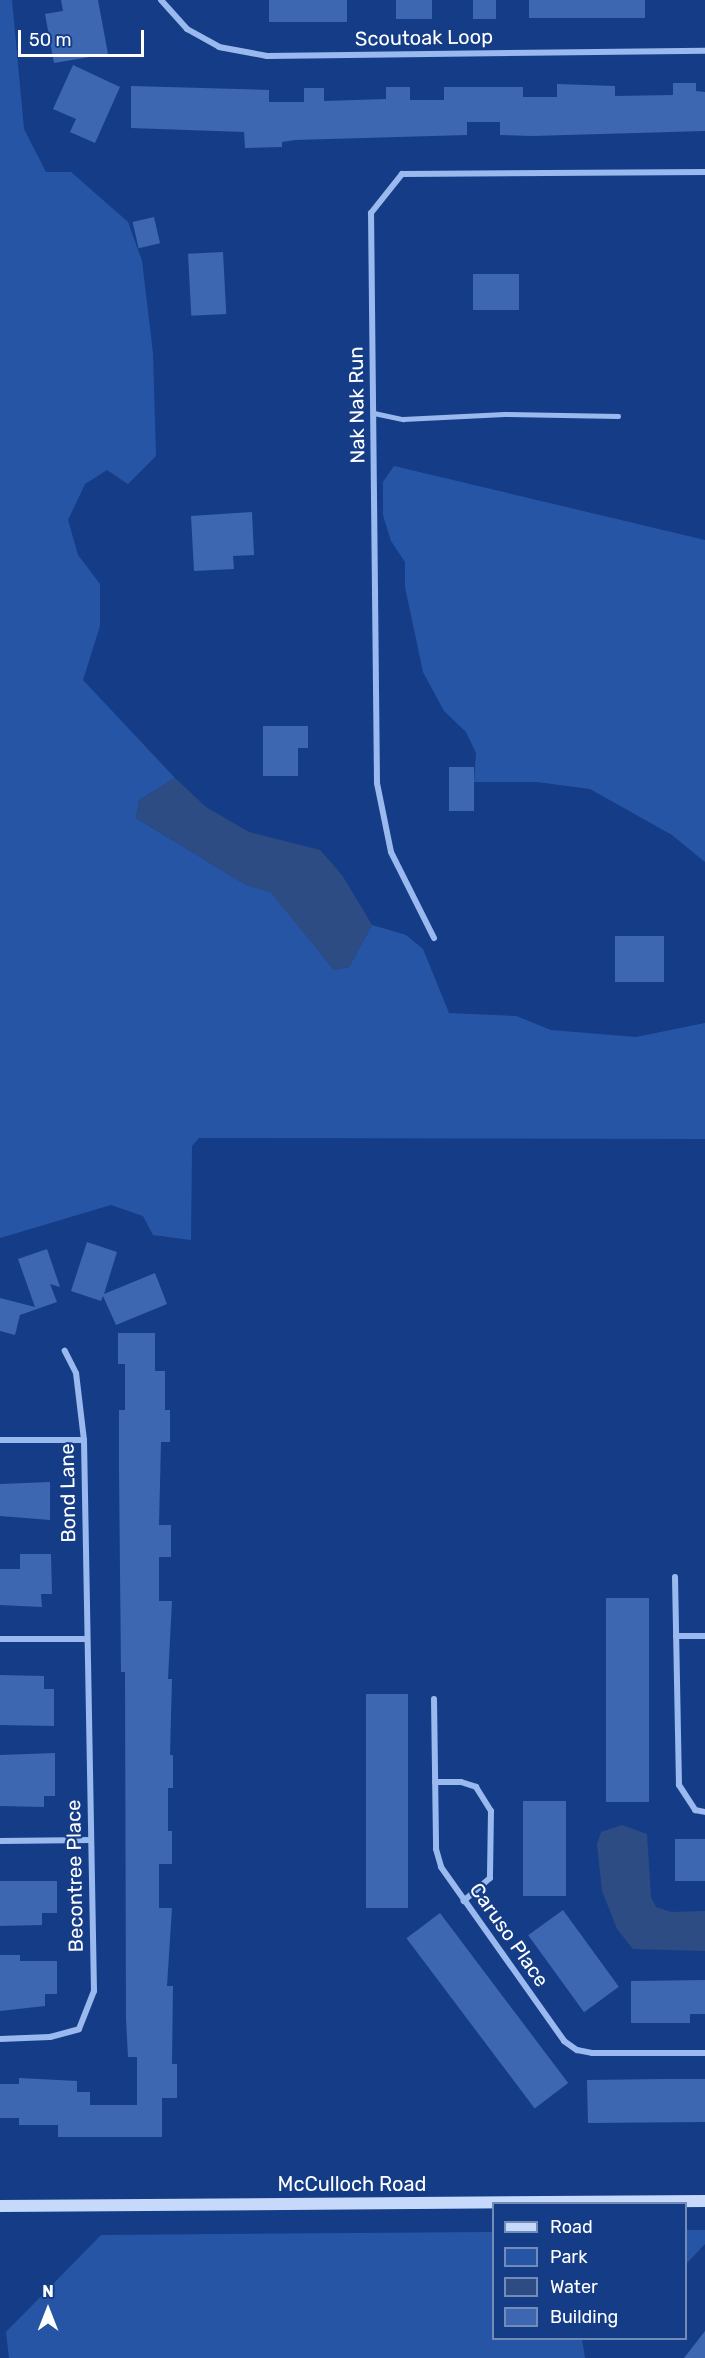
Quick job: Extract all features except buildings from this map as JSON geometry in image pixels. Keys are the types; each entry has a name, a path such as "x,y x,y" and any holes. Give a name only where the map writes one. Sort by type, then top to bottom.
{"main road":[{"name":"McCulloch Road","path":"564,2202 705,2201"},
{"name":"McCulloch Road","path":"0,2206 492,2203"}],"street":[{"name":"Scoutoak Loop","path":"161,0 187,29 219,47 267,56 705,51"},
{"name":"Nak Nak Run","path":"434,938 391,852 377,783 371,213 402,174 705,172"},
{"name":"Bond Lane","path":"65,1351 76,1373 84,1440 85,1639"},
{"path":"0,1440 84,1440"},
{"path":"675,1577 679,1785 695,1810 705,1812"},
{"path":"676,1636 705,1636"},
{"path":"0,1639 85,1639"},
{"name":"Becontree Place","path":"0,2039 50,2037 79,2029 94,1991 85,1639"},
{"name":"Caruso Place","path":"434,1699 436,1849 441,1867 564,2041 577,2050 705,2053"},
{"path":"435,1782 461,1782 476,1787 491,1812 490,1878 464,1901"},
{"path":"0,1841 91,1840"}],"lane":[{"path":"374,413 403,419 504,414 618,416"}],"green space":[{"path":"0,0 12,0 24,129 46,172 71,172 128,222 142,261 153,353 156,456 128,484 107,470 85,484 68,520 78,555 100,584 100,626 83,680 175,778 139,800 136,818 246,885 271,892 334,970 349,967 372,925 406,935 423,949 449,1013 516,1016 551,1030 636,1037 705,1023 705,1139 199,1138 192,1146 191,1240 153,1235 143,1216 111,1205 0,1238"},
{"path":"394,466 705,540 705,862 672,835 590,789 537,782 474,782 476,753 466,732 444,711 423,672 405,587 405,562 391,541 383,515 383,482"},
{"path":"687,2230 705,2230 705,2244 687,2263"},
{"path":"492,2232 492,2340 582,2340 585,2358 9,2358 6,2332 101,2235"}],"water":[{"path":"175,778 206,807 249,832 320,850 342,875 372,925 349,967 334,970 270,892 246,885 136,818 139,800"},
{"path":"622,1825 647,1834 651,1897 656,1907 671,1912 705,1911 705,1951 633,1949 617,1929 602,1891 597,1844 601,1832"}]}
